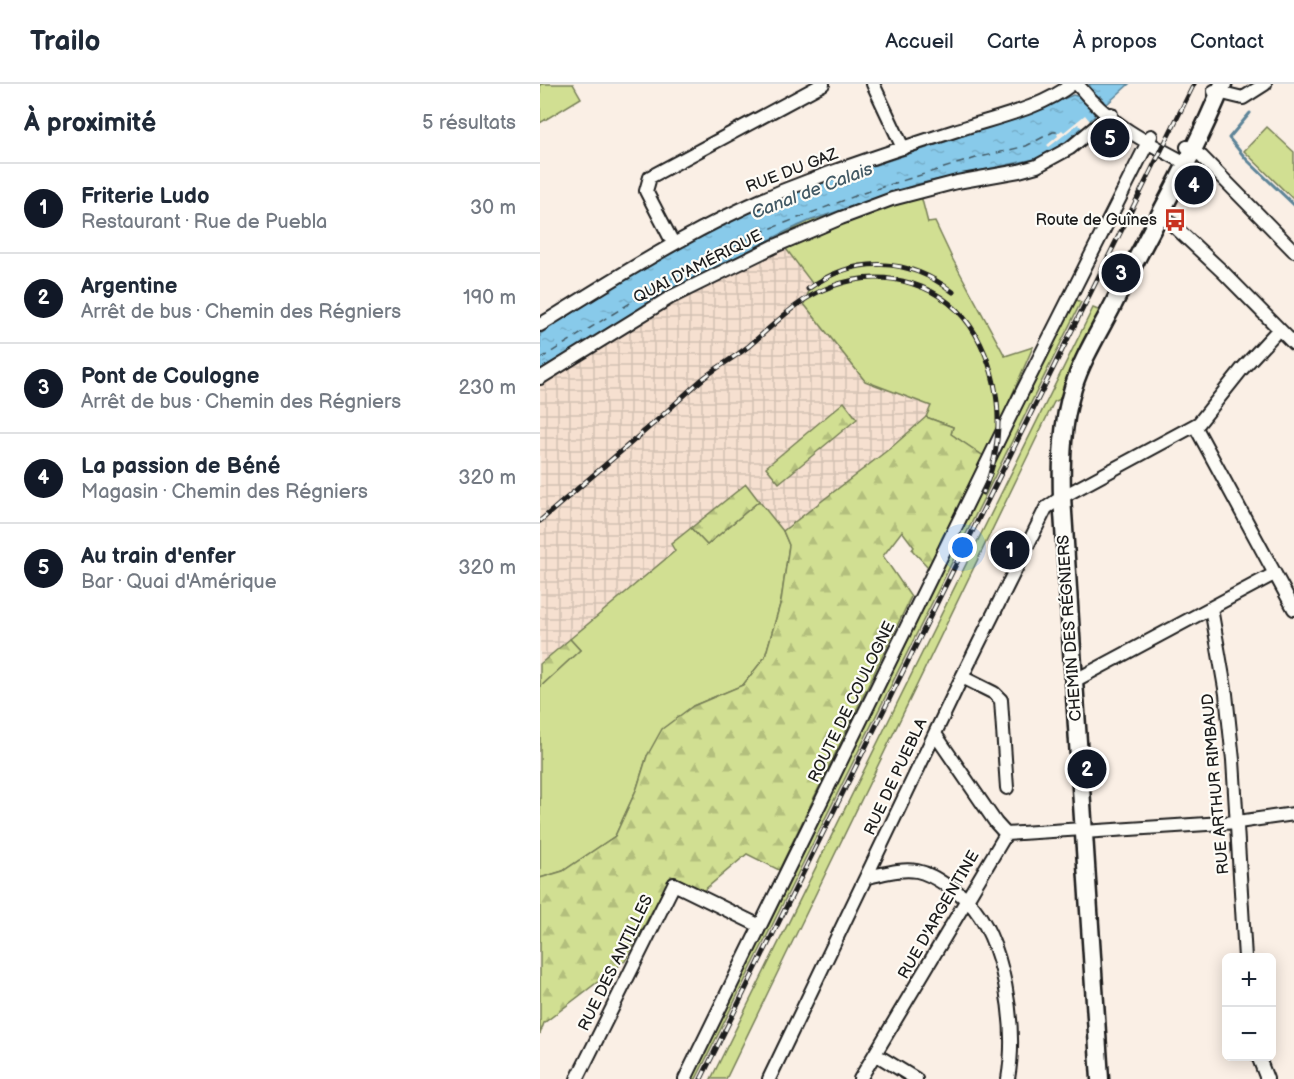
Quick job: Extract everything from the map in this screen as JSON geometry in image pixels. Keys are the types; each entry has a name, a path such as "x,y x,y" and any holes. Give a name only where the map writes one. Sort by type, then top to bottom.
{"main road":[{"path":"1186,155 1205,106 1219,88"},
{"name":"CHEMIN DES RÉGNIERS","path":"1100,1079 1062,496 1062,441 1073,388 1160,213 1186,155"},
{"name":"CHEMIN DES RÉGNIERS","path":"1133,264 1143,229 1186,155"}],"street":[{"path":"673,243 646,191 650,177 823,84"},
{"path":"873,84 903,148"},
{"path":"1219,88 1243,98 1265,84"},
{"path":"1077,85 1106,113 1149,140 1186,155 1202,157 1294,251"},
{"name":"RUE DU GAZ","path":"540,325 673,243 776,193 1023,109 1077,85"},
{"name":"QUAI D'AMÉRIQUE","path":"540,378 671,297 774,246 849,214 892,199 957,182 1037,166 1065,152 1106,113"},
{"name":"ROUTE DE COULOGNE","path":"685,1079 1048,339 1149,140"},
{"path":"1160,213 1224,272 1294,344"},
{"path":"1279,329 1195,426 1294,609"},
{"name":"RUE DE PUEBLA","path":"769,1079 1043,512 1049,504 1062,496 1195,426"},
{"path":"1074,681 1274,574"},
{"name":"RUE ARTHUR RIMBAUD","path":"1211,608 1230,726 1245,953"},
{"path":"962,677 997,695 1002,703 1007,788"},
{"path":"934,734 1006,834 1238,822 1294,814"},
{"name":"RUE D'ARGENTINE","path":"860,1079 1006,834"},
{"path":"867,877 902,871 920,872 943,883 967,899 984,925 1003,974 1011,1025 1008,1079"},
{"name":"RUE DES ANTILLES","path":"578,1079 675,884 760,926"},
{"path":"875,1054 916,1079"},
{"path":"1260,1061 1267,1079"}],"shaded area":[{"path":"777,237 812,283 864,381 931,406 926,417 893,446 783,531 746,484 671,545 676,550 540,664 540,373 670,291"}],"green space":[{"path":"540,84 573,84 581,98 540,123"},
{"path":"1267,127 1294,152 1294,200 1244,151"},
{"path":"918,184 928,223 935,222 1005,356 1033,347 985,457 951,434 953,427 926,417 931,406 865,381 804,304 812,283 777,237 809,221"},
{"path":"1075,299 1081,302 696,1079 690,1079"},
{"path":"1093,308 1103,312 1064,397 1054,402 726,1079 711,1079"},
{"path":"844,402 857,419 779,483 766,467"},
{"path":"926,417 953,427 951,434 985,457 928,567 912,550 914,547 902,531 883,556 911,597 779,870 747,854 703,891 671,876 625,961 544,1023 540,1034 540,878 563,871 615,836 637,788 647,756 662,729 693,706 743,685 765,657 781,601 789,545 783,531 893,446"},
{"path":"746,484 759,501 707,545 691,528"},
{"path":"759,501 783,531 789,545 781,601 765,657 743,685 693,706 647,756 637,788 615,836 563,871 540,878 540,687 580,650 570,639 675,551 671,544 691,528 707,545"},
{"path":"570,639 580,650 540,687 540,664"}],"water":[{"name":"Canal de Calais","path":"1089,84 1129,84 1107,104 1100,96 1090,108 1094,117 1067,141 1048,153 1035,159 918,184 809,221 670,291 540,373 540,334 657,258 690,240 800,190 1017,118 1073,95 1080,97 1091,88"}],"pier":[{"path":"1085,115 1090,121 1093,118 1095,120 1083,129 1078,124 1049,147 1047,145 1062,130 1064,132"}],"waterway":[{"path":"1250,113 1229,138 1247,160 1294,205"}],"ferry route":[{"path":"540,359 661,284 759,233 863,193 976,158 1026,146 1053,132 1059,132"}],"railway":[{"path":"701,1079 1194,84"},
{"path":"808,289 844,270 881,265 918,272 936,280 953,292"},
{"path":"540,521 705,377 749,346 797,305 830,287 871,278 892,279 931,291 963,317 976,335 992,373 998,413 995,454 983,493"}],"place":[{"name":"Au train d'enfer","path":"1110,138"},
{"name":"La passion de Béné","path":"1194,185"},
{"name":"Route de Guînes","path":"1175,220"},
{"name":"Pont de Coulogne","path":"1121,273"},
{"name":"Friterie Ludo","path":"1010,550"},
{"name":"Argentine","path":"1087,769"}]}
